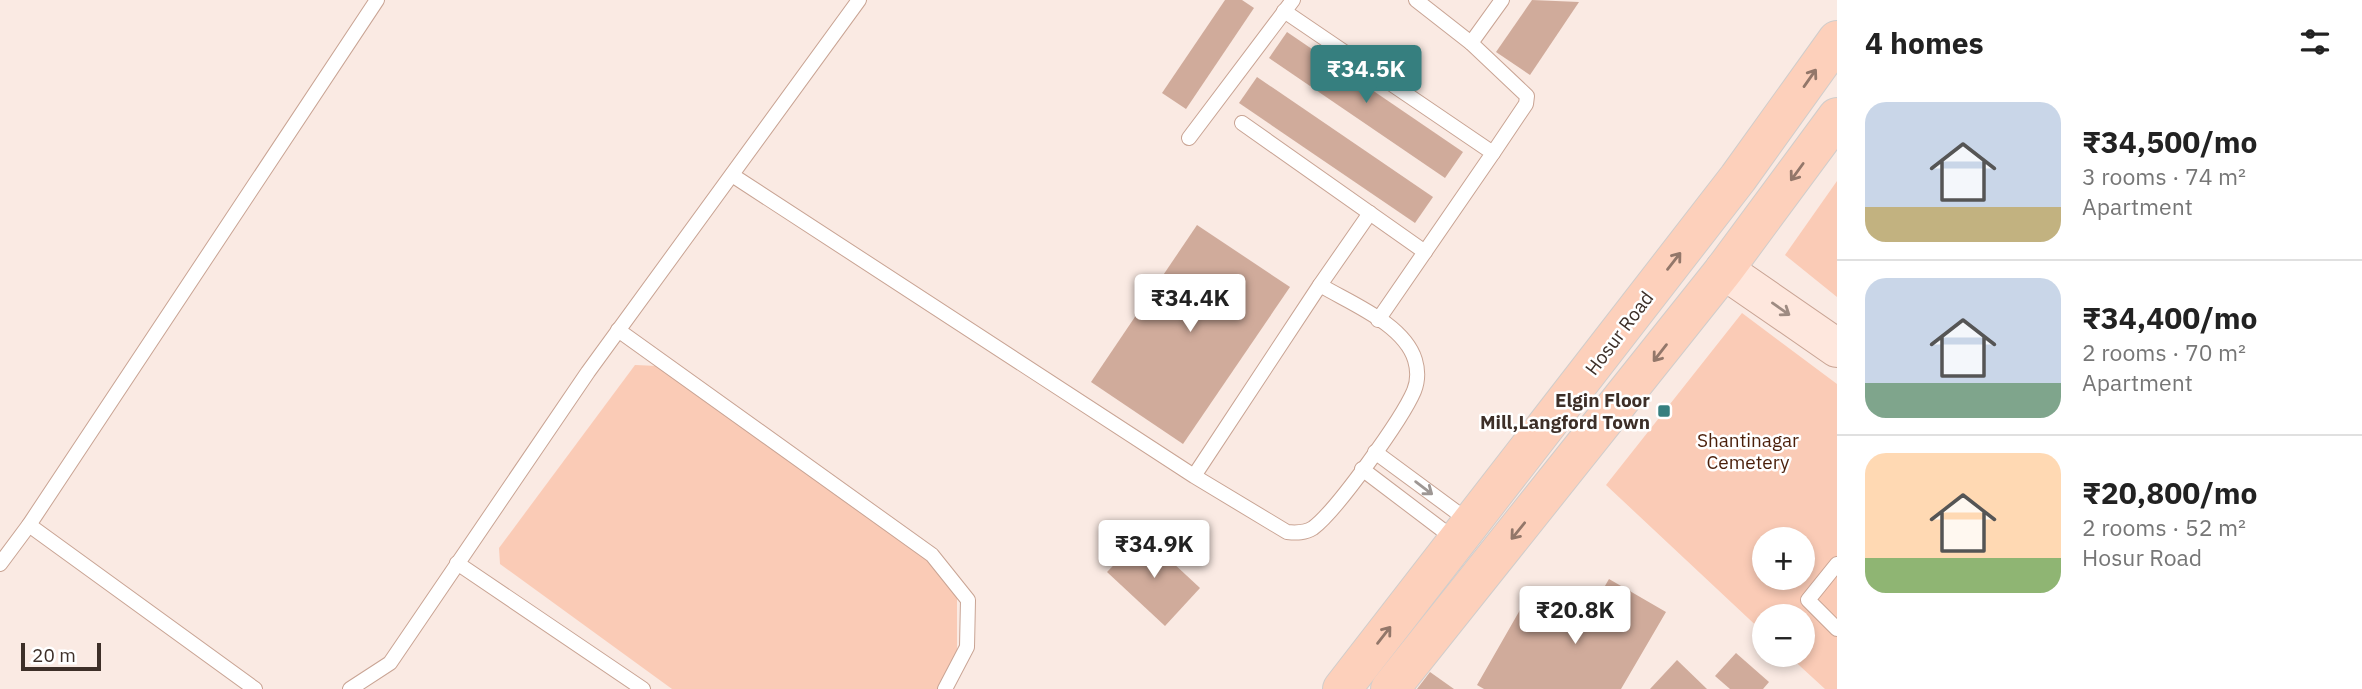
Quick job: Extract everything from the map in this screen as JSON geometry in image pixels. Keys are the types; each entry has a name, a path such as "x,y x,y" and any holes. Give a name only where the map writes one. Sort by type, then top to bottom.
{"main road":[{"name":"Hosur Road","path":"1342,689 1466,533 1738,178 1837,40"},
{"path":"1390,689 1724,270 1837,117"}],"street":[{"path":"1724,270 1837,348"}],"lane":[{"path":"0,564 29,525 377,0"},
{"path":"350,689 390,663 618,330 859,0"},
{"path":"1378,320 1493,153 1525,104 1527,96 1471,43 1416,0"},
{"path":"1471,43 1502,0"},
{"path":"1189,138 1289,5 1493,153"},
{"path":"1242,123 1425,252"},
{"path":"732,175 1194,476 1279,529 1296,533 1310,529 1329,513 1376,452 1413,392 1417,371 1408,345 1378,320 1320,285"},
{"path":"1194,476 1370,213"},
{"path":"618,330 932,555 968,600 967,647 945,689"},
{"path":"1376,452 1466,533"},
{"path":"1362,469 1466,533"},
{"path":"29,525 255,689"},
{"path":"457,563 643,689"},
{"path":"1837,564 1808,600 1837,629"}],"green space":[{"path":"1837,181 1837,297 1785,255"},
{"name":"Shantinagar Cemetery","path":"1742,313 1837,384 1837,689 1825,689 1801,667 1815,667 1815,604 1752,604 1752,622 1606,485"},
{"path":"635,365 658,366 957,582 957,658 948,689 672,689 500,564 499,548"}],"building":[{"path":"1225,0 1242,0 1254,8 1186,109 1162,93"},
{"path":"1532,0 1579,2 1530,75 1496,52"},
{"path":"1287,32 1463,152 1445,178 1269,58"},
{"path":"1257,77 1433,197 1415,223 1239,103"},
{"path":"1197,225 1290,287 1183,444 1091,382"},
{"path":"1143,535 1200,588 1165,626 1107,572"},
{"path":"1609,579 1666,612 1621,689 1484,689 1477,685 1524,603 1577,634"},
{"path":"1736,653 1769,682 1763,689 1730,689 1715,676"},
{"path":"1677,660 1707,689 1650,689"},
{"path":"1430,672 1454,689 1417,689"}],"place":[{"name":"Elgin Floor Mill,Langford Town","path":"1664,411"}]}
